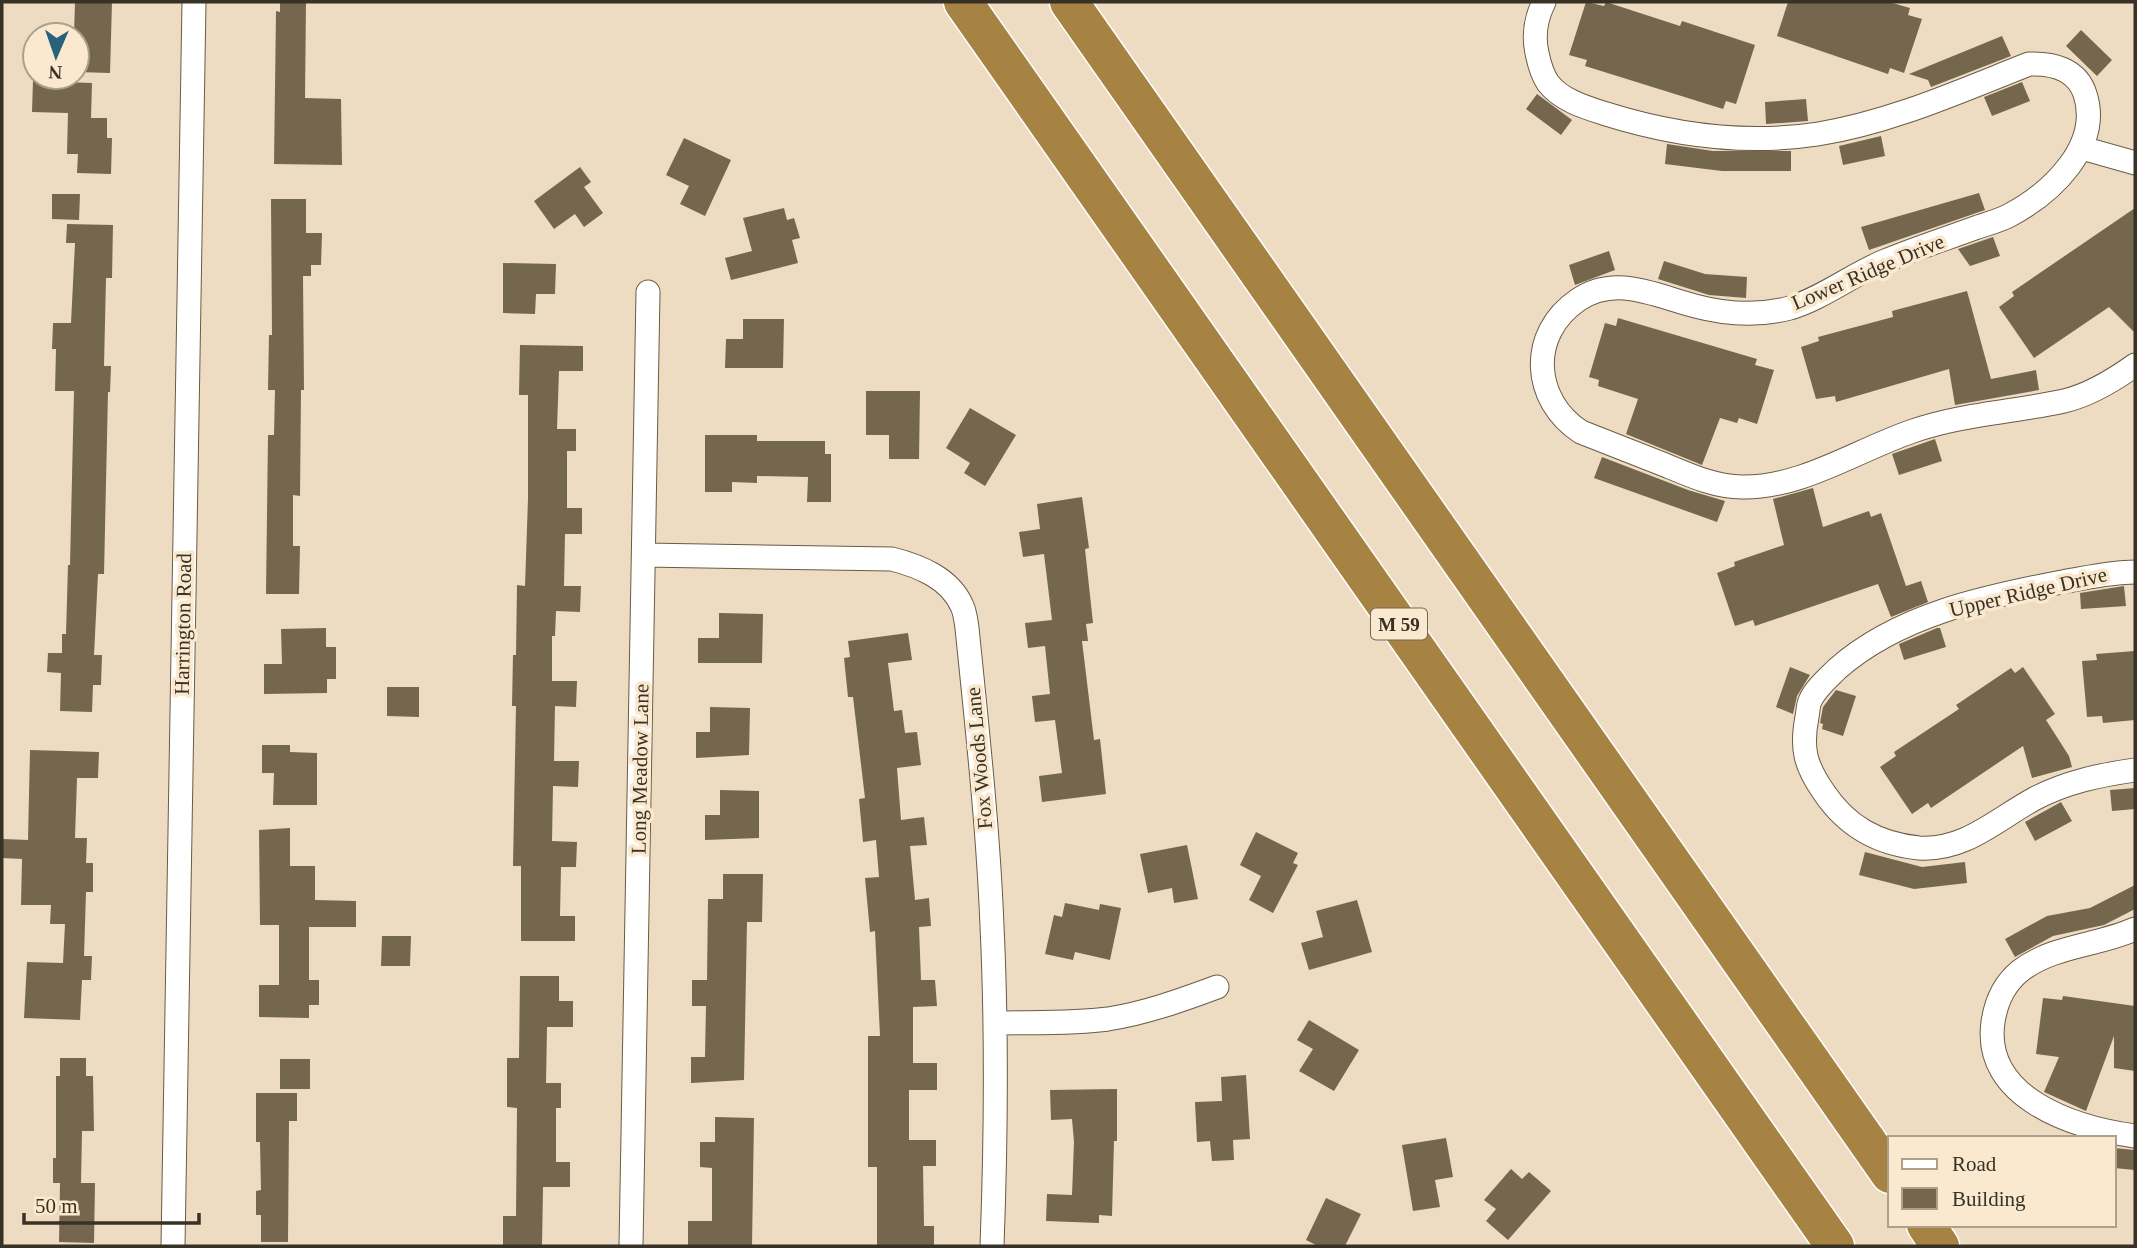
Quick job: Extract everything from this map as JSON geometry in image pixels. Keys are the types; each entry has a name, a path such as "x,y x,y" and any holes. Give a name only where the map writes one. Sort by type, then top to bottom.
{"highway":[{"name":"M 59","path":"963,2 1835,1246"},
{"path":"1069,2 1888,1171"},
{"path":"1927,1227 1940,1246"}],"street":[{"name":"Harrington Road","path":"173,1246 194,2"},
{"path":"1544,2 1535,27 1536,49 1548,83 1583,107 1661,130 1695,135 1778,138 1817,134 1874,122 1929,104 2029,64 2046,64 2068,71 2085,92 2087,121 2082,148 2135,163"},
{"name":"Lower Ridge Drive","path":"2082,148 2040,196 2009,216 1889,259 1791,307 1757,314 1722,311 1640,289 1599,289 1579,299 1562,314 1549,331 1543,367 1545,389 1554,409 1567,423 1581,432 1692,476 1721,484 1750,487 1796,478 1915,430 2066,400 2093,390 2135,365"},
{"name":"Long Meadow Lane","path":"631,1246 648,292"},
{"name":"Fox Woods Lane","path":"644,555 892,559 925,570 946,585 961,605 967,628 985,812 992,926 995,1023 992,1246"},
{"name":"Upper Ridge Drive","path":"2135,572 2113,573 2020,590 1951,607 1909,624 1853,655 1826,679 1810,701 1802,741 1812,774 1837,812 1880,841 1921,848 1952,845 1981,832 2034,799 2066,784 2135,770"},
{"path":"2135,929 2118,937 2065,949 2037,960 2018,973 2005,988 1996,1006 1992,1027 1994,1049 2006,1075 2020,1093 2042,1109 2082,1124 2135,1136"},
{"path":"995,1023 1107,1019 1178,1002 1217,987"}],"building":[{"path":"75,2 112,2 110,73 91,72 91,21 74,21"},
{"path":"280,2 306,2 305,98 341,99 342,165 274,164 276,11 280,12"},
{"path":"1586,2 1604,6 1606,2 1680,26 1682,21 1755,45 1736,104 1726,101 1723,109 1585,66 1587,60 1569,55"},
{"path":"1788,2 1889,2 1910,8 1908,15 1922,19 1904,73 1890,68 1888,74 1777,36"},
{"path":"2081,30 2112,60 2097,76 2066,46"},
{"path":"2002,36 2011,56 1931,87 1928,80 1909,74"},
{"path":"2022,82 2030,101 1992,116 1984,97"},
{"path":"92,83 91,118 107,118 107,138 112,138 111,174 77,173 78,154 67,154 68,113 32,112 33,91 91,91"},
{"path":"1537,94 1572,120 1561,135 1526,109"},
{"path":"1806,99 1808,121 1766,124 1765,102"},
{"path":"1881,136 1885,156 1843,165 1839,146"},
{"path":"684,138 731,160 705,216 680,204 689,186 666,175"},
{"path":"1667,144 1713,151 1791,151 1791,171 1722,171 1665,164"},
{"path":"580,167 591,182 584,187 603,213 584,227 575,214 554,229 534,201"},
{"path":"1979,193 1985,210 1869,250 1861,227"},
{"path":"52,194 80,194 79,220 52,219"},
{"path":"271,199 306,199 306,233 322,233 321,265 311,265 311,276 303,276 304,390 301,390 300,496 293,495 293,546 300,546 299,594 266,594 268,435 274,435 275,390 268,390 269,335 272,335"},
{"path":"784,208 787,220 794,218 800,238 792,240 798,263 731,280 725,258 752,251 743,218"},
{"path":"2135,208 2135,333 2109,307 2034,358 1999,307 2014,296 2012,292"},
{"path":"67,224 113,225 112,278 106,278 104,366 111,366 108,392 104,574 98,574 94,655 102,655 101,685 93,685 92,712 60,711 61,673 47,672 48,653 62,653 62,634 66,634 70,565 74,391 55,391 56,349 52,349 53,323 71,323 75,243 66,243"},
{"path":"1993,237 2000,256 1970,266 1958,249"},
{"path":"1609,251 1615,270 1575,285 1569,265"},
{"path":"1664,261 1705,274 1747,277 1746,298 1709,295 1658,279"},
{"path":"503,263 556,264 555,294 536,294 535,314 503,313"},
{"path":"1967,291 1991,379 2036,370 2039,390 1955,405 1949,369 1836,402 1835,396 1816,399 1801,347 1819,341 1818,337 1893,317 1892,311"},
{"path":"1618,318 1757,359 1755,365 1774,370 1757,424 1739,418 1737,423 1720,418 1702,465 1626,434 1638,399 1598,386 1599,380 1589,377 1605,323 1616,326"},
{"path":"743,319 784,319 783,368 725,368 726,339 743,339"},
{"path":"520,345 583,346 583,371 559,371 557,429 576,429 576,451 567,451 567,508 582,508 582,534 565,534 564,586 581,586 580,612 556,611 555,636 552,636 552,681 577,681 576,707 555,706 554,761 579,761 578,787 553,786 552,841 577,842 576,867 561,867 560,916 575,916 575,941 521,941 521,866 513,866 516,706 512,706 513,655 516,655 517,585 525,586 528,499 528,395 519,395"},
{"path":"866,391 920,391 919,459 889,459 889,435 866,435"},
{"path":"970,408 1016,435 985,486 964,473 970,463 946,448"},
{"path":"705,435 757,435 757,441 825,441 825,454 831,454 831,502 807,502 808,477 757,476 757,483 732,482 732,492 705,492"},
{"path":"1935,439 1942,461 1899,475 1892,454"},
{"path":"1602,457 1688,490 1725,501 1717,522 1594,478"},
{"path":"1813,488 1823,527 1869,511 1871,517 1881,513 1906,586 1921,581 1928,602 1891,617 1878,584 1755,626 1753,620 1735,626 1717,573 1735,566 1734,562 1784,545 1773,499"},
{"path":"1082,497 1089,548 1085,549 1093,623 1086,624 1088,641 1082,641 1094,740 1100,739 1106,794 1042,802 1039,776 1062,773 1055,720 1035,722 1032,696 1050,694 1045,646 1028,648 1025,623 1052,620 1044,554 1023,557 1019,532 1040,529 1037,504"},
{"path":"2124,586 2126,606 2081,609 2080,593"},
{"path":"719,613 763,614 762,663 698,663 698,638 719,638"},
{"path":"326,628 326,647 336,647 336,679 327,679 327,693 264,694 264,664 282,664 281,629"},
{"path":"1940,628 1946,647 1904,660 1899,644"},
{"path":"908,633 912,660 888,663 894,711 902,710 905,733 917,732 921,765 897,768 901,820 924,817 927,845 910,846 915,900 929,898 931,926 919,927 921,980 935,980 937,1006 913,1007 913,1063 937,1063 937,1090 909,1090 909,1140 936,1140 936,1166 923,1166 924,1226 934,1226 934,1246 877,1246 877,1167 868,1167 868,1036 880,1036 875,931 870,932 865,878 879,877 876,840 863,842 859,799 865,798 853,697 848,697 844,658 850,657 848,641"},
{"path":"2135,651 2135,720 2103,723 2102,716 2087,717 2082,661 2097,660 2096,654"},
{"path":"1790,667 1810,675 1797,696 1793,714 1776,707"},
{"path":"2023,667 2055,714 2046,720 2069,756 2072,767 2032,778 2023,746 1931,808 1928,803 1912,814 1880,767 1896,756 1894,752 1959,709 1956,705 2011,668 2015,673"},
{"path":"387,687 419,687 419,717 387,716"},
{"path":"1836,690 1856,696 1843,736 1822,729 1823,724 1820,723 1823,707"},
{"path":"710,707 750,708 749,755 696,758 696,732 710,732"},
{"path":"262,745 290,745 290,752 317,753 317,805 273,805 274,773 262,773"},
{"path":"30,750 99,752 98,778 77,778 75,838 87,838 86,863 93,863 93,892 86,892 84,956 92,956 91,980 82,980 80,1020 24,1018 27,962 63,963 65,924 50,924 51,905 21,905 22,859 2,858 3,839 28,840"},
{"path":"2135,788 2135,809 2112,811 2110,790"},
{"path":"720,790 759,791 759,838 705,840 705,815 720,815"},
{"path":"2061,802 2072,821 2035,841 2025,822"},
{"path":"290,828 290,866 315,866 315,900 356,901 356,927 309,927 309,980 319,980 319,1005 309,1005 309,1018 259,1017 259,985 279,985 279,925 260,925 259,830"},
{"path":"1256,832 1298,853 1293,863 1298,865 1273,913 1249,900 1261,876 1240,865"},
{"path":"1187,845 1198,899 1174,903 1172,888 1148,893 1140,854"},
{"path":"1865,852 1922,867 1965,862 1967,883 1914,889 1859,875"},
{"path":"723,874 763,874 762,922 747,922 744,1080 691,1083 691,1057 705,1057 706,1006 692,1006 692,980 707,980 708,899 723,899"},
{"path":"2135,885 2135,909 2104,925 2053,936 2015,957 2005,939 2047,916 2090,908"},
{"path":"1357,900 1372,952 1309,970 1301,943 1323,937 1316,911"},
{"path":"1065,903 1099,910 1100,904 1121,908 1110,960 1075,952 1073,960 1045,954 1054,915 1062,917"},
{"path":"382,936 411,936 410,966 381,966"},
{"path":"520,976 559,976 559,1001 573,1001 573,1027 547,1027 546,1083 561,1083 561,1108 556,1108 556,1162 570,1162 570,1187 543,1187 542,1246 503,1246 503,1216 516,1216 517,1108 507,1107 507,1058 519,1058"},
{"path":"2063,996 2135,1006 2135,1071 2114,1068 2114,1036 2086,1111 2044,1092 2059,1057 2036,1054 2043,998 2062,1000"},
{"path":"1309,1020 1359,1050 1334,1091 1299,1071 1313,1049 1297,1040"},
{"path":"60,1058 86,1058 86,1076 93,1076 94,1131 82,1131 81,1183 95,1183 94,1243 59,1242 60,1183 53,1183 53,1158 56,1158 56,1076 60,1076"},
{"path":"280,1059 310,1059 310,1089 280,1089"},
{"path":"1246,1075 1250,1139 1233,1140 1234,1160 1212,1161 1210,1141 1197,1142 1195,1102 1222,1101 1221,1077"},
{"path":"1117,1089 1112,1216 1099,1215 1099,1223 1046,1221 1047,1194 1072,1195 1074,1142 1072,1119 1051,1120 1050,1090"},
{"path":"256,1093 297,1093 297,1121 289,1121 288,1242 261,1242 261,1215 256,1215 256,1191 261,1190 260,1142 256,1142"},
{"path":"715,1117 754,1118 752,1246 688,1245 688,1221 712,1221 712,1168 700,1167 700,1142 715,1142"},
{"path":"1446,1138 1453,1177 1435,1180 1440,1207 1413,1211 1402,1145"},
{"path":"2116,1148 2135,1150 2135,1170 2116,1168"},
{"path":"1511,1169 1522,1179 1529,1172 1551,1191 1508,1240 1486,1221 1496,1209 1484,1200"},
{"path":"1326,1198 1361,1214 1345,1246 1318,1246 1306,1240"}]}
